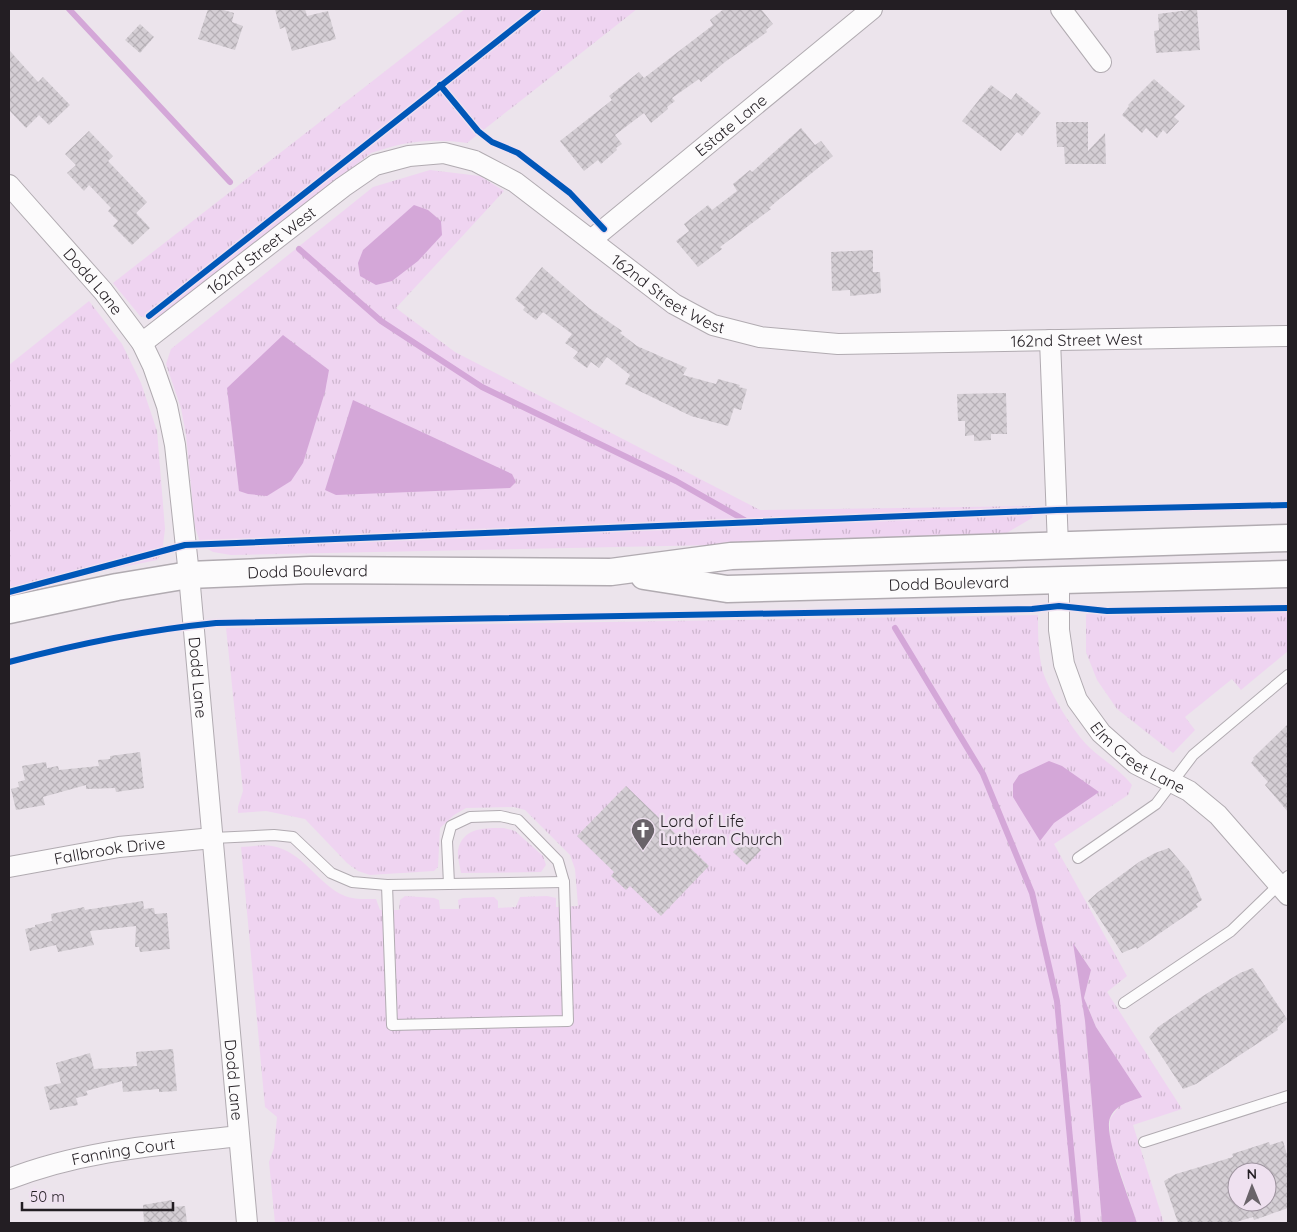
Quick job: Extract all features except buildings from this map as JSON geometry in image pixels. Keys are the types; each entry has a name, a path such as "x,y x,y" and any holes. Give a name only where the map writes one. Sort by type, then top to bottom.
{"street":[{"name":"Estate Lane","path":"590,240 872,9"},
{"path":"1060,9 1101,62"},
{"name":"162nd Street West","path":"142,343 343,187 375,165 408,156 444,153 475,160 515,182 674,304 713,325 760,337 838,344 1288,336"},
{"name":"Dodd Lane","path":"9,185 103,291 142,343 153,366 167,406 175,444 189,575 247,1223"},
{"path":"1050,340 1058,546"},
{"name":"Dodd Boulevard","path":"611,572 731,556 1288,538"},
{"name":"Dodd Boulevard","path":"9,610 117,587 189,575 311,570 611,572 727,589 1288,574"},
{"name":"Elm Creet Lane","path":"1059,580 1059,630 1064,664 1077,700 1101,733 1136,764 1189,790 1218,814 1285,885"},
{"name":"Fallbrook Drive","path":"9,867 119,848 213,838"},
{"name":"Fanning Court","path":"9,1179 41,1167 104,1152 239,1136"}],"lane":[{"path":"1078,858 1156,804 1193,755 1288,675"},
{"path":"388,885 392,1025 568,1021 564,882 558,861 518,820 500,816 470,817 451,826 447,841 449,884"},
{"path":"213,838 274,835 293,837 331,873 352,882 388,885 564,882"},
{"path":"1124,1003 1232,931 1285,885"},
{"path":"1144,1142 1288,1096"}],"green space":[{"path":"465,9 637,9 467,143 430,141 407,143 371,153 161,316 153,319 140,316 113,283"},
{"path":"430,170 480,176 504,191 396,308 455,352 760,510 1035,506 1032,518 1005,534 867,542 231,555 213,552 201,545 195,527 186,435 181,408 166,364 171,349 373,187"},
{"path":"89,301 122,344 141,383 157,431 165,529 162,553 157,560 9,590 9,365"},
{"path":"1288,611 1288,651 1241,690 1232,679 1185,717 1195,730 1173,753 1117,709 1097,680 1086,652 1086,614"},
{"path":"1038,615 1041,665 1046,681 1057,701 1083,741 1122,774 1132,785 1128,795 1054,844 1127,976 1107,992 1182,1109 1133,1125 1164,1223 1137,1223 1110,1141 1110,1119 1120,1105 1141,1097 1096,1027 1084,998 1091,970 1074,944 1085,1021 1102,1223 275,1223 269,1162 274,1148 277,1117 265,1107 241,847 268,845 283,849 302,861 335,891 352,898 376,899 380,910 399,910 400,900 405,896 434,898 439,900 440,909 459,909 458,900 463,898 494,897 498,901 498,908 516,907 520,897 547,896 556,898 556,907 578,906 575,869 570,855 525,810 514,807 466,808 454,815 440,828 438,867 434,871 370,875 358,871 347,863 305,819 266,811 238,813 243,791 226,628"},
{"path":"504,828 515,831 543,856 546,865 541,872 461,873 458,850 465,837 476,830"}],"shaded area":[{"path":"414,205 428,210 441,221 442,235 418,261 392,281 376,285 360,276 358,263 363,250"},
{"path":"283,335 329,370 325,392 303,463 291,481 267,496 248,494 239,491 227,388"},
{"path":"353,400 512,474 516,482 510,488 336,495 325,490"},
{"path":"1049,761 1062,766 1099,792 1054,823 1040,841 1013,797 1013,784 1019,775"},
{"path":"1073,943 1091,970 1084,998 1096,1027 1142,1097 1123,1104 1116,1110 1110,1118 1109,1127 1114,1153 1137,1223 1102,1223 1085,1021"}],"waterway":[{"path":"69,9 230,182"},
{"path":"299,249 381,321 482,387 676,481 748,522"},
{"path":"895,628 983,774 1032,893 1057,1001 1078,1223"}],"cycle path":[{"path":"149,316 538,9"},
{"path":"440,85 478,131 492,142 518,153 570,193 604,229"},
{"path":"9,592 185,545 1057,510 1288,505"},
{"path":"9,662 112,638 216,623 1032,609 1059,606 1107,611 1288,608"}],"place":[{"name":"Lord of Life Lutheran Church","path":"643,851"}]}
